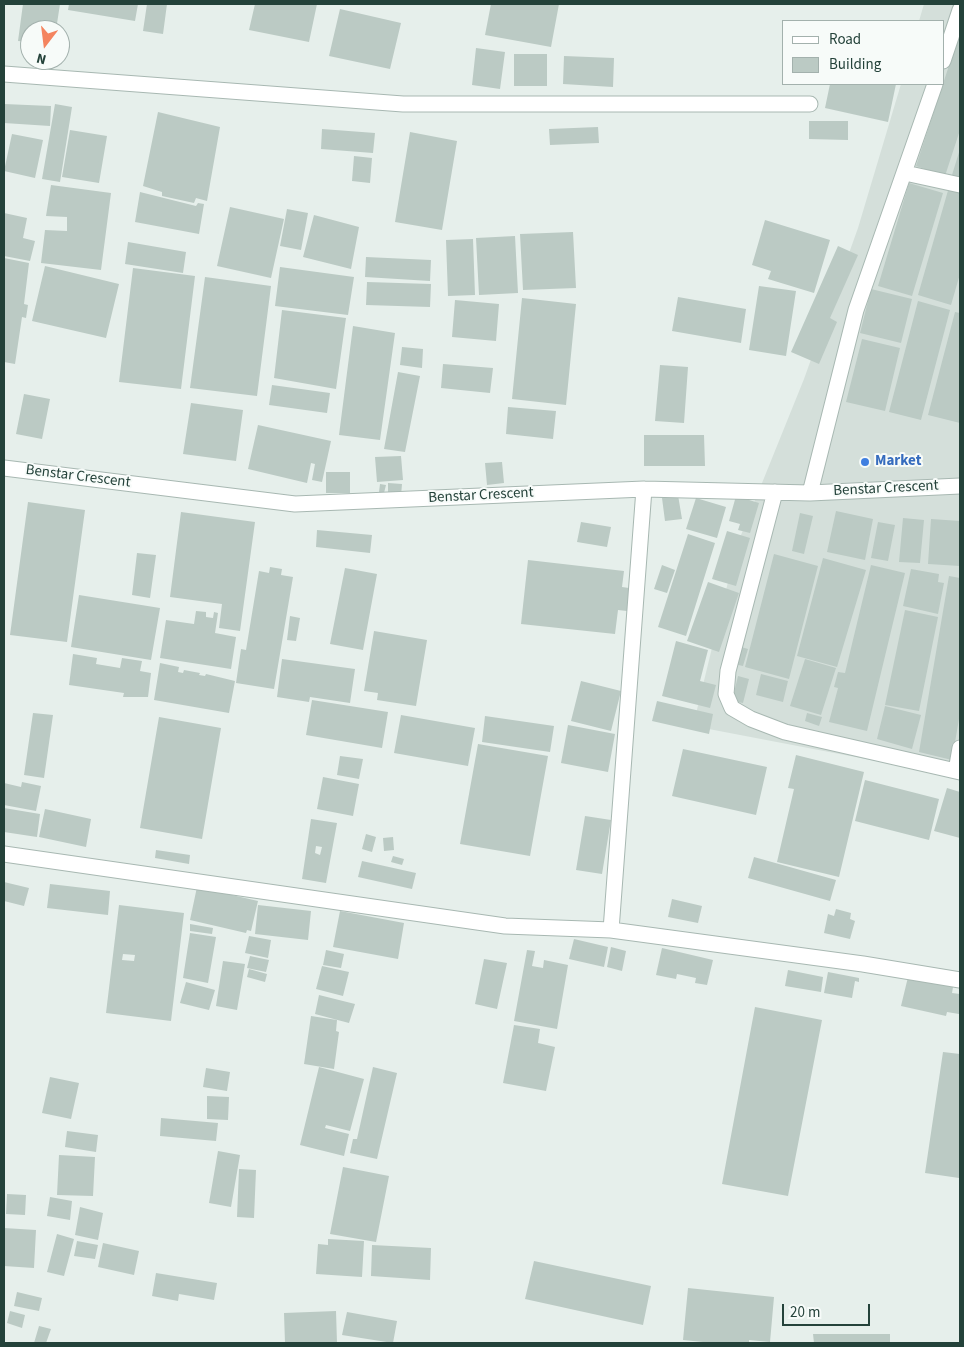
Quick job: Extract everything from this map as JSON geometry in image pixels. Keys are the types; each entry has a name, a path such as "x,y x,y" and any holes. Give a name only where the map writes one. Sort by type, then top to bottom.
{"street":[{"path":"944,58 960,10"},
{"path":"4,74 403,104 810,104"},
{"path":"810,493 856,310 935,85"},
{"path":"905,173 960,185"},
{"name":"Benstar Crescent","path":"4,468 295,504 644,489 810,493 960,486"},
{"path":"611,930 644,489"},
{"path":"774,492 728,671 726,694 732,708 750,719 785,732 958,772 960,748"},
{"path":"4,854 505,926 611,930 863,964 960,980"}],"shaded area":[{"name":"Market","path":"924,4 960,4 960,777 693,726 737,545 804,379 858,228 901,85 944,85 944,20 919,20"}],"building":[{"path":"23,4 60,4 58,20 21,20"},
{"path":"69,4 138,4 135,21 68,10"},
{"path":"147,4 167,4 163,34 143,31"},
{"path":"255,4 317,4 309,42 249,30"},
{"path":"491,4 559,4 551,47 485,35"},
{"path":"340,9 401,23 390,69 329,56"},
{"path":"960,32 960,130 945,176 916,166"},
{"path":"476,48 505,52 500,89 472,85"},
{"path":"514,54 547,54 547,86 514,86"},
{"path":"564,56 614,58 613,87 563,84"},
{"path":"830,85 896,85 888,122 825,108"},
{"path":"4,104 51,106 50,126 4,123"},
{"path":"55,104 72,107 60,182 42,179"},
{"path":"158,112 220,127 207,201 196,198 194,203 162,196 162,192 143,186"},
{"path":"809,121 848,121 848,140 809,139"},
{"path":"598,127 599,143 550,145 549,129"},
{"path":"322,129 375,133 373,153 321,149"},
{"path":"70,130 107,136 99,183 62,177"},
{"path":"410,132 457,141 442,230 395,222"},
{"path":"12,134 43,140 35,178 4,171"},
{"path":"960,149 960,177 952,175"},
{"path":"354,156 372,158 370,183 352,181"},
{"path":"909,183 943,193 912,296 878,286"},
{"path":"51,185 111,193 101,270 41,263 45,230 67,231 67,217 46,216"},
{"path":"949,187 960,191 960,274 951,305 918,295"},
{"path":"140,192 196,206 198,203 204,204 199,234 135,222"},
{"path":"230,207 284,219 271,278 217,266"},
{"path":"287,209 308,213 301,250 280,246"},
{"path":"4,213 27,218 23,238 35,241 30,261 4,256"},
{"path":"314,215 359,227 351,269 303,257"},
{"path":"765,220 830,240 814,293 768,279 771,271 752,265"},
{"path":"573,232 576,288 523,290 520,234"},
{"path":"515,236 518,293 479,295 476,238"},
{"path":"473,239 475,295 448,296 446,240"},
{"path":"128,242 186,252 183,273 125,264"},
{"path":"838,246 858,255 830,318 837,322 819,364 791,352"},
{"path":"366,257 431,260 430,281 365,277"},
{"path":"4,258 29,263 24,304 28,305 26,318 22,317 15,364 4,362"},
{"path":"45,266 119,284 106,338 32,321"},
{"path":"280,267 354,277 348,315 275,306"},
{"path":"133,268 195,276 181,389 119,382"},
{"path":"205,277 271,286 257,396 190,388"},
{"path":"367,282 431,284 430,307 366,305"},
{"path":"759,286 796,291 786,356 749,350"},
{"path":"871,289 912,299 901,343 860,333"},
{"path":"678,297 746,309 741,343 672,331"},
{"path":"522,298 576,304 566,405 512,399"},
{"path":"455,300 499,304 496,341 452,337"},
{"path":"918,301 950,310 921,420 889,412"},
{"path":"282,310 346,318 336,389 274,378"},
{"path":"955,312 960,313 960,423 928,415"},
{"path":"353,326 395,333 380,440 339,435"},
{"path":"862,339 900,348 885,411 846,402"},
{"path":"402,347 423,349 422,368 400,365"},
{"path":"443,364 493,368 490,393 441,388"},
{"path":"660,365 688,367 684,423 655,421"},
{"path":"398,372 420,376 405,452 384,449"},
{"path":"272,385 330,393 327,413 269,405"},
{"path":"24,394 50,399 42,439 16,434"},
{"path":"191,403 243,410 236,461 183,454"},
{"path":"508,407 556,411 553,439 506,434"},
{"path":"258,425 331,441 322,482 312,480 315,464 311,463 307,483 248,469"},
{"path":"644,435 704,435 705,466 644,466"},
{"path":"401,456 403,480 377,482 375,457"},
{"path":"502,462 504,483 487,485 485,463"},
{"path":"326,472 350,472 350,493 326,493"},
{"path":"388,483 402,484 401,496 388,495"},
{"path":"380,484 386,485 384,493 379,492"},
{"path":"678,495 682,519 665,521 662,498"},
{"path":"736,496 759,503 750,533 738,530 740,524 729,521"},
{"path":"696,498 726,507 717,538 686,529"},
{"path":"28,502 85,510 67,642 10,635"},
{"path":"836,511 873,519 865,560 827,552"},
{"path":"181,512 255,522 240,631 219,628 222,604 170,597"},
{"path":"800,513 813,516 804,554 792,551"},
{"path":"903,518 924,520 920,563 899,562"},
{"path":"931,519 960,521 960,566 928,564"},
{"path":"581,522 611,527 607,547 577,542"},
{"path":"878,522 895,525 888,561 871,558"},
{"path":"317,530 372,535 370,553 316,547"},
{"path":"727,531 750,538 736,586 712,579"},
{"path":"688,534 715,543 686,636 658,627"},
{"path":"137,553 156,555 150,598 132,595"},
{"path":"774,554 818,566 789,679 745,667"},
{"path":"823,558 866,570 837,667 797,656"},
{"path":"528,560 624,571 622,587 629,588 627,611 618,610 615,634 521,624"},
{"path":"662,565 675,570 667,593 654,589"},
{"path":"871,565 905,573 867,731 829,722 838,688 834,687 838,672 845,673"},
{"path":"270,567 282,569 281,575 293,577 274,689 236,683 241,649 246,650 259,571 269,573"},
{"path":"345,568 377,574 363,650 330,644"},
{"path":"911,569 939,574 938,582 944,583 938,614 903,606"},
{"path":"949,576 960,578 960,713 952,760 919,752"},
{"path":"708,582 739,593 719,652 687,641"},
{"path":"79,595 160,608 151,660 71,647"},
{"path":"905,610 938,617 919,711 885,705"},
{"path":"196,611 206,612 206,617 213,618 214,612 218,613 215,633 236,637 231,669 160,658 166,620 194,624"},
{"path":"290,616 300,618 296,641 287,640"},
{"path":"374,631 427,640 416,706 377,700 378,693 364,691"},
{"path":"676,641 708,650 700,681 716,685 710,708 662,696"},
{"path":"738,646 748,649 743,666 734,664"},
{"path":"73,654 97,658 96,664 120,668 122,658 142,661 140,671 151,673 148,697 123,697 124,693 69,685"},
{"path":"282,659 355,669 350,703 310,697 309,702 277,697"},
{"path":"805,659 836,668 821,715 790,706"},
{"path":"160,663 179,667 178,672 183,673 184,670 200,673 199,675 205,676 206,674 235,681 229,713 154,700"},
{"path":"761,674 788,681 783,702 756,695"},
{"path":"738,676 749,679 743,703 732,701"},
{"path":"581,681 621,691 611,731 571,721"},
{"path":"312,700 388,712 382,748 306,735"},
{"path":"657,701 713,714 709,734 652,721"},
{"path":"885,706 921,715 912,749 877,739"},
{"path":"33,713 53,715 44,778 24,775"},
{"path":"807,713 822,717 819,726 805,721"},
{"path":"401,715 475,728 468,766 394,753"},
{"path":"485,716 554,726 550,752 482,742"},
{"path":"159,717 221,728 202,839 140,828"},
{"path":"568,725 615,734 608,772 561,763"},
{"path":"478,744 548,756 530,856 460,844"},
{"path":"683,749 767,767 756,815 672,796"},
{"path":"796,755 864,772 839,877 777,862 794,789 788,788"},
{"path":"340,756 363,759 359,779 337,775"},
{"path":"323,777 359,784 353,816 317,809"},
{"path":"865,780 939,799 929,840 855,821"},
{"path":"22,782 41,786 36,811 4,805 4,783 21,787"},
{"path":"947,788 960,792 960,838 934,831"},
{"path":"4,808 40,814 37,837 4,832"},
{"path":"45,809 91,819 86,847 39,837"},
{"path":"585,816 611,820 602,874 576,870"},
{"path":"311,819 337,823 326,883 302,879","holes":["316,846 322,847 320,855 315,853"]},
{"path":"366,834 376,837 372,852 362,849"},
{"path":"393,837 394,850 384,851 383,838"},
{"path":"156,850 190,855 189,864 155,858"},
{"path":"393,856 404,859 402,865 391,862"},
{"path":"754,857 836,880 830,901 748,878"},
{"path":"362,861 416,873 412,889 358,877"},
{"path":"4,882 29,888 24,906 4,901"},
{"path":"50,884 110,891 108,915 47,908"},
{"path":"197,887 258,901 251,931 247,930 246,933 190,920"},
{"path":"672,899 702,906 698,923 668,917"},
{"path":"119,905 184,913 171,1021 106,1013","holes":["123,954 135,955 134,961 122,960"]},
{"path":"258,905 311,911 308,940 255,934"},
{"path":"836,909 851,913 850,919 855,921 850,939 824,933 828,914 834,916"},
{"path":"340,911 404,923 398,959 333,947"},
{"path":"190,924 213,928 212,934 190,931"},
{"path":"190,933 216,937 208,983 183,978"},
{"path":"249,936 271,940 268,958 245,953"},
{"path":"574,939 608,947 604,967 569,959"},
{"path":"611,947 626,951 622,971 607,967"},
{"path":"662,948 713,960 707,985 695,983 696,978 677,974 676,979 656,975"},
{"path":"326,950 344,954 341,968 323,965"},
{"path":"527,950 535,951 532,966 543,968 544,960 568,965 557,1029 514,1021"},
{"path":"250,956 269,960 266,972 247,968"},
{"path":"484,959 507,963 497,1009 475,1004"},
{"path":"223,961 245,964 237,1010 216,1006"},
{"path":"322,966 349,972 343,996 316,989"},
{"path":"249,969 267,974 265,982 247,977"},
{"path":"788,970 823,977 821,992 785,986"},
{"path":"828,972 859,978 859,982 855,981 852,998 824,993"},
{"path":"908,977 953,987 952,993 960,994 959,1014 947,1012 946,1016 901,1006"},
{"path":"186,982 215,990 209,1010 180,1003"},
{"path":"319,995 355,1004 349,1023 315,1014"},
{"path":"755,1007 822,1020 788,1196 722,1184"},
{"path":"311,1016 337,1020 336,1031 339,1032 334,1069 304,1064"},
{"path":"514,1025 540,1029 538,1043 555,1047 546,1091 503,1083"},
{"path":"943,1052 960,1054 959,1178 925,1173"},
{"path":"319,1067 364,1079 350,1131 326,1125 325,1128 349,1134 344,1156 300,1145"},
{"path":"373,1067 397,1073 377,1159 350,1153 353,1139 357,1139"},
{"path":"206,1068 230,1072 227,1091 203,1087"},
{"path":"50,1077 79,1083 71,1119 42,1113"},
{"path":"207,1096 229,1097 228,1120 207,1119"},
{"path":"161,1118 218,1123 216,1141 160,1136"},
{"path":"67,1131 98,1135 96,1152 65,1147"},
{"path":"218,1151 240,1155 231,1207 209,1203"},
{"path":"59,1155 95,1157 93,1196 57,1195"},
{"path":"343,1167 389,1176 376,1242 330,1234"},
{"path":"239,1169 256,1170 254,1218 237,1217"},
{"path":"7,1194 26,1195 25,1215 6,1214"},
{"path":"50,1197 72,1201 70,1220 47,1216"},
{"path":"80,1207 103,1213 98,1240 75,1235"},
{"path":"4,1228 36,1230 34,1268 4,1266"},
{"path":"57,1234 74,1239 64,1276 47,1272"},
{"path":"328,1239 364,1241 362,1277 316,1274 318,1244 328,1245"},
{"path":"77,1241 98,1245 95,1259 74,1256"},
{"path":"103,1243 139,1251 134,1275 98,1267"},
{"path":"372,1245 431,1248 430,1280 371,1276"},
{"path":"534,1261 651,1286 643,1325 525,1299"},
{"path":"156,1273 217,1283 214,1300 179,1294 178,1301 152,1296"},
{"path":"688,1288 774,1297 770,1342 749,1340 749,1343 713,1343 683,1340"},
{"path":"17,1292 42,1298 39,1311 14,1306"},
{"path":"10,1311 25,1315 22,1328 7,1323"},
{"path":"336,1311 337,1343 285,1343 284,1313"},
{"path":"347,1312 397,1321 393,1343 342,1335"},
{"path":"39,1326 51,1329 46,1343 34,1343"},
{"path":"813,1334 890,1334 890,1343 814,1343"}],"place":[{"name":"Market","path":"865,462"}]}
